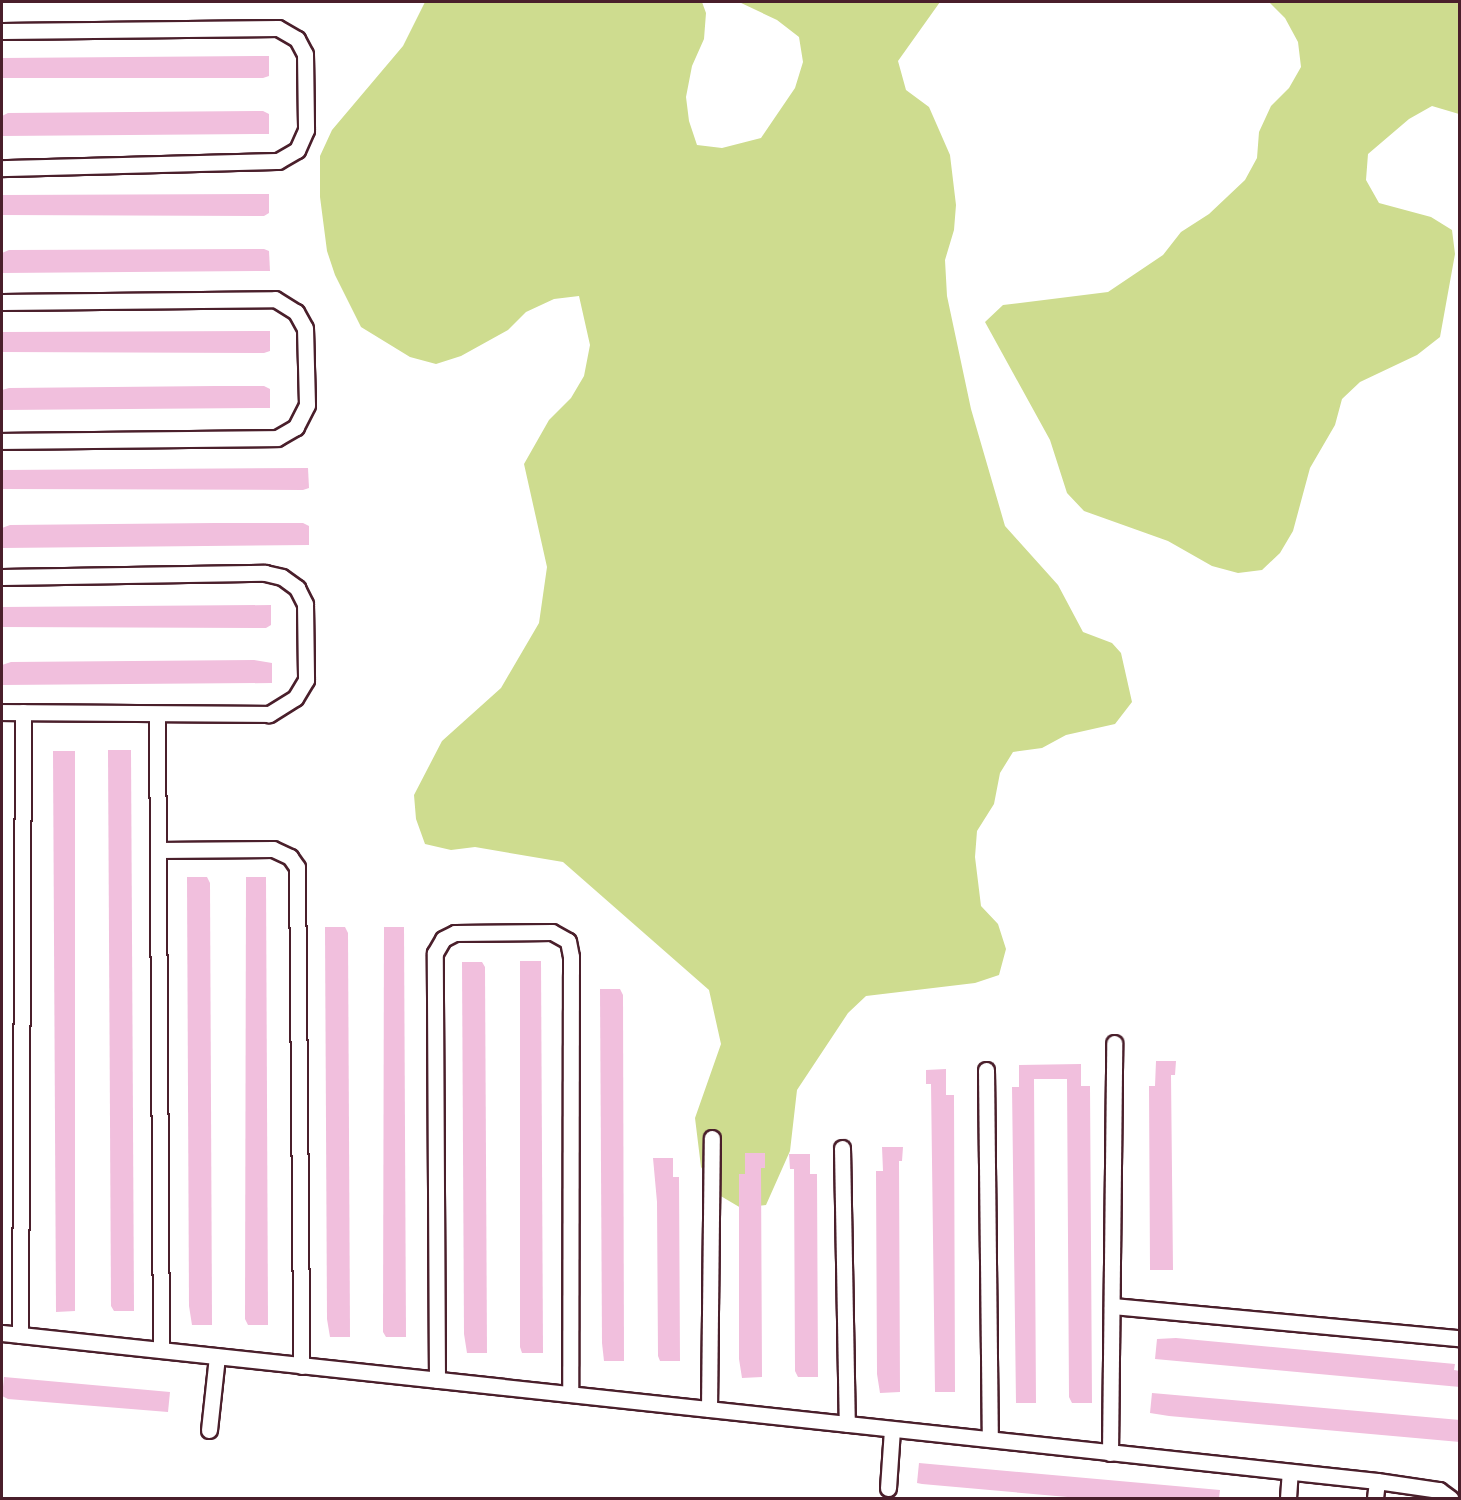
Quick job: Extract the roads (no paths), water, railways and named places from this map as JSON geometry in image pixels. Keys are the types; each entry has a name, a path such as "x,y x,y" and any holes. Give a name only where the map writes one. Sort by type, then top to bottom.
{"street":[{"path":"2,31 284,30 297,39 305,54 306,130 297,150 279,161 2,168"},
{"path":"2,302 275,299 296,312 305,328 307,405 296,427 277,438 2,441"},
{"path":"2,577 265,573 282,577 297,588 305,604 306,680 295,698 270,714 2,712"},
{"path":"20,1335 23,712"},
{"path":"157,714 161,1350"},
{"path":"158,850 273,849 290,857 297,867 301,1366"},
{"path":"437,1380 435,953 443,939 455,933 552,932 568,941 571,957 570,1394"},
{"path":"1110,1453 1114,1042"},
{"path":"986,1070 990,1440"},
{"path":"709,1409 712,1138"},
{"path":"842,1148 847,1424"},
{"path":"1112,1306 1460,1338"},
{"path":"2,1333 1377,1481 1439,1490 1450,1498"},
{"path":"209,1430 217,1356"},
{"path":"888,1488 892,1429"},
{"path":"1288,1498 1290,1472"},
{"path":"1375,1498 1377,1481"}]}
